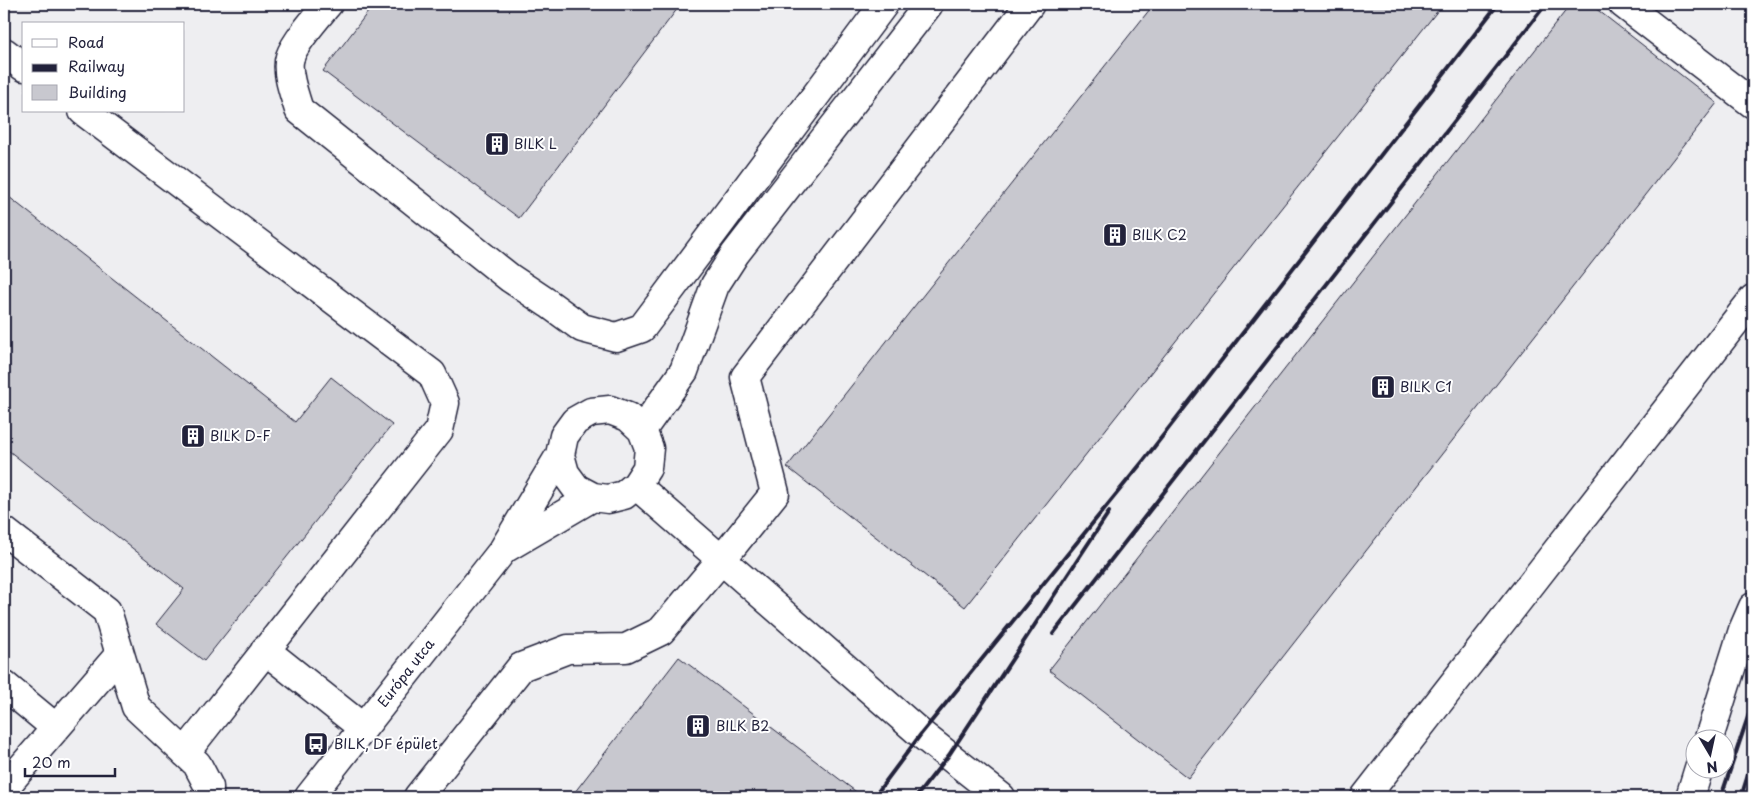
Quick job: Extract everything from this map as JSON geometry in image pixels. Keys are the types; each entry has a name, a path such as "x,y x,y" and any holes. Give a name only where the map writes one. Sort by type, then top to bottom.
{"street":[{"path":"328,4 305,32 290,58 290,79 299,110 510,278 582,328 616,338 642,328 884,4"},
{"path":"929,4 735,254 715,285 684,370 642,430 649,448 648,462 647,468 636,486 921,734 1001,797"},
{"path":"418,797 521,667 568,650 626,648 661,631 722,559 775,492 744,377 1030,4"},
{"path":"1623,4 1753,104"},
{"path":"4,52 22,66"},
{"path":"84,112 432,374 445,403 439,430 185,753"},
{"path":"1364,797 1753,299"},
{"name":"Európa utca","path":"309,797 503,550 560,455 564,436 575,421 591,412 610,410 628,416 642,430"},
{"path":"560,455 564,473 576,488 593,497"},
{"name":"Európa utca","path":"503,550 593,497 608,499 624,495 636,486"},
{"path":"4,531 107,611 136,707 197,764 209,787 209,797"},
{"path":"1712,728 1743,630 1753,606"},
{"path":"265,650 364,728"},
{"path":"5,785 120,654"},
{"path":"4,686 56,728"},
{"path":"1690,797 1696,778"}],"shaded area":[{"path":"4,4 1753,4 1753,797 4,797"}],"building":[{"name":"BILK L","path":"374,4 681,4 519,218 323,71"},
{"name":"BILK C2","path":"1154,4 1443,4 965,607 787,467"},
{"name":"BILK C1","path":"1571,4 1590,4 1717,103 1188,778 1049,670"},
{"name":"BILK D-F","path":"4,193 295,422 331,377 392,425 204,661 156,624 184,589 4,447"},
{"name":"BILK B2","path":"679,657 859,794 857,797 571,797"}],"railway":[{"path":"874,797 921,734 1144,460 1498,4"},
{"path":"1053,634 1546,4"},
{"path":"916,797 949,755 1109,512"},
{"path":"1721,797 1753,702"},
{"path":"1741,797 1753,759"}],"place":[{"name":"BILK L","path":"497,144"},
{"name":"BILK C2","path":"1115,235"},
{"name":"BILK C1","path":"1383,387"},
{"name":"BILK D-F","path":"193,436"},
{"name":"BILK B2","path":"698,726"},
{"name":"BILK, DF épület","path":"316,744"}]}
